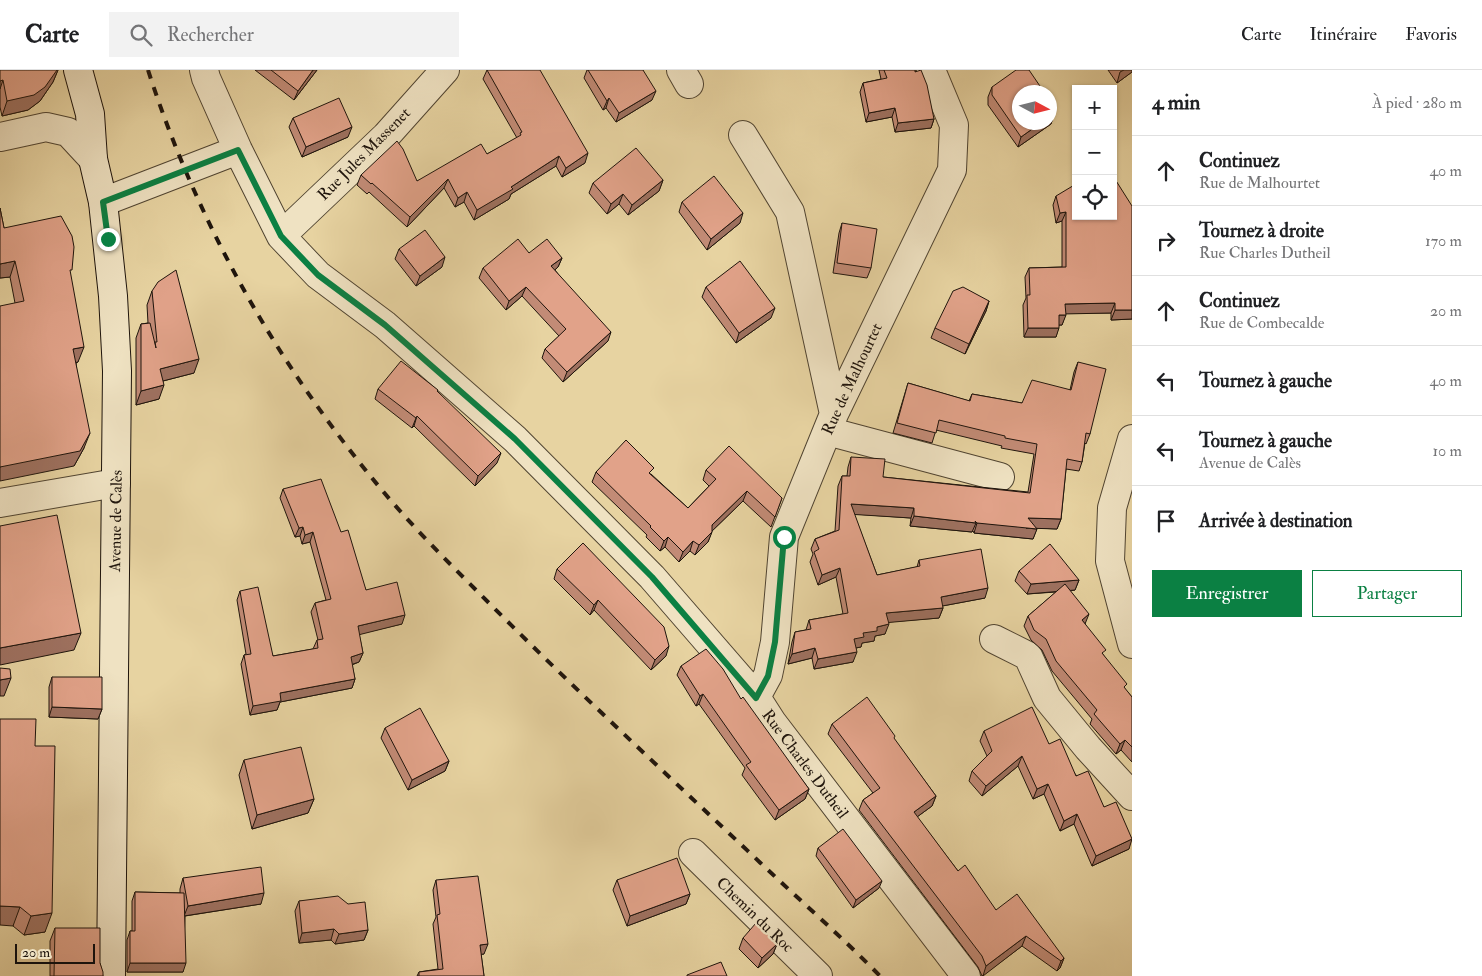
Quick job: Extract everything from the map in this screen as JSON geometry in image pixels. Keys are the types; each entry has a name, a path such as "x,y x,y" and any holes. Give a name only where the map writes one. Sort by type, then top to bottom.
{"street":[{"name":"Avenue de Calès","path":"78,70 90,114 93,159 103,202 113,296 117,362 110,976"},
{"name":"Rue Charles Dutheil","path":"204,70 238,150 281,236 318,275 385,325 515,439 652,577 756,698 966,976"},
{"name":"Rue Jules Massenet","path":"281,236 386,136 445,70"},
{"name":"Rue de Malhourtet","path":"756,698 768,676 775,642 784,537 831,423 952,170 954,125 931,70"},
{"path":"0,137 46,127 68,132 93,159"},
{"path":"743,135 790,212 831,423 1000,477"},
{"path":"103,202 238,150"},
{"path":"1132,439 1112,508 1110,561 1132,644"},
{"path":"0,503 116,483"},
{"path":"994,639 1028,656 1047,698 1088,748 1132,796"},
{"name":"Chemin du Roc","path":"692,853 818,976"}],"building":[{"path":"0,70 57,70 45,87 34,95 7,101 3,80 0,81"},
{"path":"271,70 313,70 298,91"},
{"path":"487,70 540,70 588,153 566,168 559,156 511,187 513,189 477,210 467,192 458,198 448,179 410,217 361,175 397,141 403,149 417,181 481,144 487,154 521,135 520,133 522,132"},
{"path":"588,70 643,70 656,91 619,113 609,98 607,101"},
{"path":"884,70 915,70 915,72 921,70 927,85 934,119 898,123 895,108 869,113 863,83 887,78"},
{"path":"1016,70 1029,70 1039,85 1012,85 1012,124 992,95 992,87"},
{"path":"339,98 352,127 306,147 293,118"},
{"path":"1016,130 1031,130 1021,137"},
{"path":"636,148 663,180 632,205 623,194 611,204 593,183"},
{"path":"714,176 743,213 711,239 682,202"},
{"path":"1117,182 1132,206 1132,310 1115,310 1115,303 1065,304 1066,315 1059,315 1059,328 1028,328 1027,295 1030,295 1029,268 1066,267 1066,212 1060,213 1056,196 1072,186 1072,220 1117,220"},
{"path":"0,208 4,228 61,216 72,236 74,247 72,270 70,270 84,347 73,349 90,433 80,451 0,467 0,306 24,301 15,261 0,264"},
{"path":"842,223 877,229 871,268 837,263"},
{"path":"425,230 445,257 420,276 399,249"},
{"path":"518,239 529,253 547,239 562,258 551,266 611,332 567,372 545,349 566,329 526,287 509,301 483,268"},
{"path":"740,261 775,308 739,333 706,287"},
{"path":"176,270 199,359 160,369 164,385 141,391 141,324 150,323 156,348 152,291 158,282"},
{"path":"963,287 989,301 969,344 935,328 953,291"},
{"path":"401,361 438,390 501,453 478,476 417,416 416,418 378,389"},
{"path":"1078,362 1106,369 1090,434 1086,433 1082,462 1067,459 1061,519 1028,518 1037,529 914,516 914,508 851,504 877,575 920,566 919,560 981,549 988,588 941,597 943,608 886,613 889,624 877,627 877,631 863,633 864,637 854,639 857,652 818,659 815,648 792,654 795,632 811,629 809,620 848,613 840,568 822,575 814,552 819,549 815,539 839,530 842,476 850,476 851,457 885,459 883,477 1030,493 1037,444 1005,438 1005,436 939,420 936,433 897,423 908,383 970,401 972,394 1022,403 1032,380 1071,390"},
{"path":"626,440 654,468 649,473 688,508 716,479 706,470 729,446 782,498 775,517 747,491 712,525 712,532 699,545 693,541 683,552 668,537 664,541 596,472"},
{"path":"321,479 341,532 348,530 366,590 397,582 405,615 358,626 363,653 351,657 355,679 280,693 281,701 253,706 244,655 251,654 240,591 258,587 273,656 318,648 317,640 323,639 315,603 331,599 313,532 305,535 303,527 299,528 283,489"},
{"path":"57,515 81,633 0,648 0,526"},
{"path":"583,543 664,627 669,646 655,660 598,600 594,605 557,569"},
{"path":"1050,544 1079,580 1031,584 1019,571"},
{"path":"1065,584 1089,614 1082,620 1106,650 1102,653 1127,684 1124,687 1132,697 1132,747 1125,740 1120,744 1094,714 1097,710 1056,661 1046,639 1034,630 1028,616"},
{"path":"706,649 723,669 741,699 743,697 809,789 779,810 746,765 751,762 703,694 700,696 681,666"},
{"path":"0,668 10,669 11,678 0,680"},
{"path":"52,677 102,677 102,709 52,707"},
{"path":"867,697 936,796 914,812 958,871 965,865 996,910 1017,894 1064,958 1061,961 1026,936 986,966 982,956 863,800 880,788 832,724"},
{"path":"1032,707 1049,744 1060,739 1076,776 1088,771 1104,807 1116,802 1132,839 1096,856 1077,814 1064,821 1048,784 1037,789 1022,756 986,786 972,771 992,751 984,731"},
{"path":"420,708 449,761 412,780 385,728"},
{"path":"0,719 36,719 35,746 55,746 52,913 31,916 20,907 0,906"},
{"path":"301,747 314,799 257,815 244,760"},
{"path":"843,829 882,881 856,900 818,848"},
{"path":"677,858 690,894 630,916 617,880"},
{"path":"261,867 264,893 188,906 183,878"},
{"path":"478,876 488,944 480,945 484,976 419,976 419,972 443,969 437,915 440,914 436,880"},
{"path":"135,892 184,893 186,963 130,963 130,931 135,931"},
{"path":"338,896 348,904 365,902 368,930 339,934 334,929 302,933 299,901"},
{"path":"756,923 777,944 762,958 743,938"},
{"path":"55,928 100,928 100,963 103,976 54,976"},
{"path":"721,962 727,976 687,976 687,975"}],"railway":[{"path":"148,70 189,180 241,285 270,335 302,384 372,478 431,544 528,641 880,976"}],"route":[{"path":"108,239 103,202 238,150 281,236 318,275 385,325 515,439 652,577 756,698 768,676 775,642 784,537"}]}
